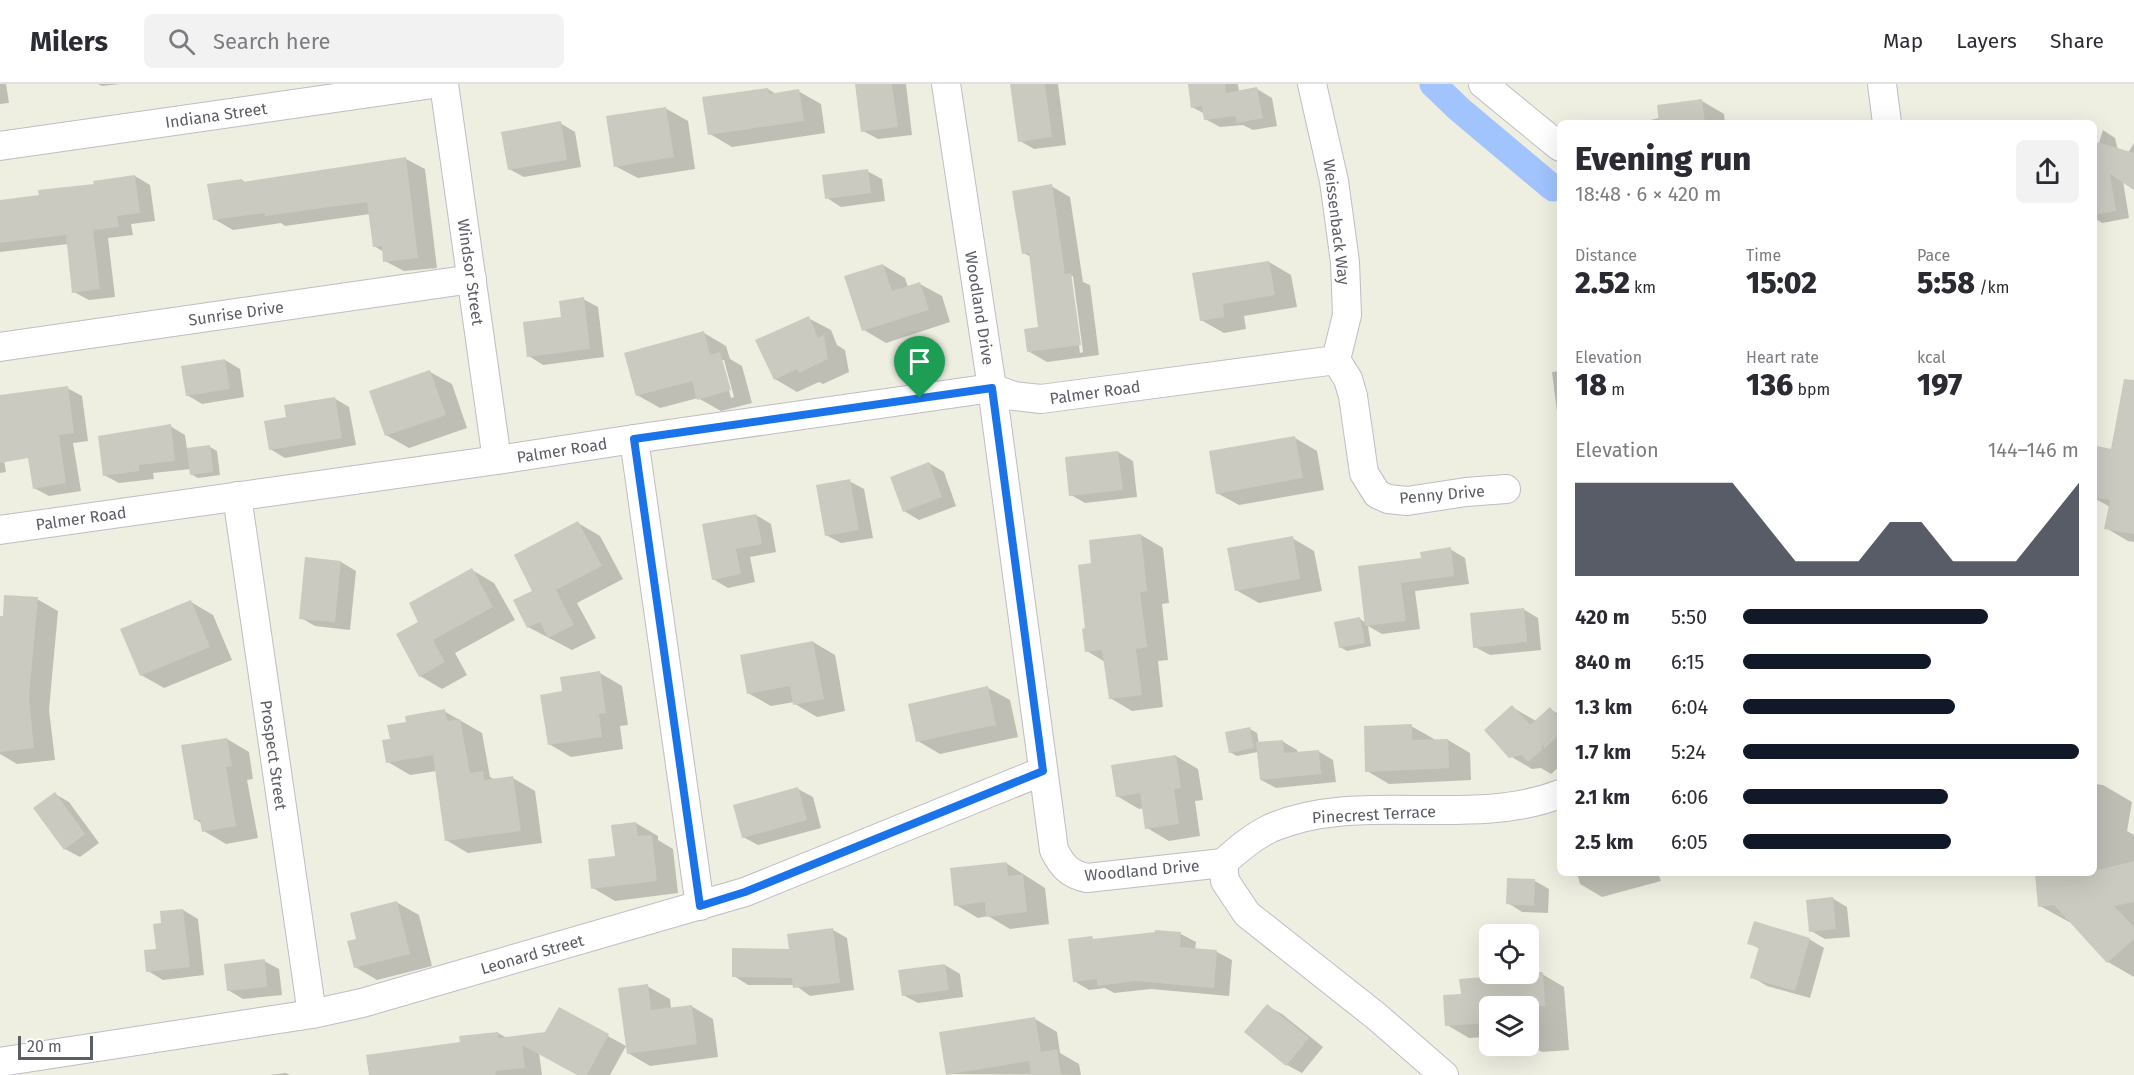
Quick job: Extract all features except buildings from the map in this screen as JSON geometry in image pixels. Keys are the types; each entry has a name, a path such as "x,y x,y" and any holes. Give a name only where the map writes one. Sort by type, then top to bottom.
{"street":[{"name":"Indiana Street","path":"0,146 433,84"},
{"name":"Windsor Street","path":"444,84 497,460"},
{"name":"Woodland Drive","path":"946,84 992,388 1054,850 1061,864 1073,874 1087,878 1223,863"},
{"name":"Weissenback Way","path":"1312,84 1334,181 1345,262 1347,315 1336,360"},
{"path":"1483,84 1557,145"},
{"path":"1882,84 1887,120"},
{"name":"Sunrise Drive","path":"0,347 472,279"},
{"name":"Palmer Road","path":"0,530 992,388 1014,396 1041,399 1336,360"},
{"name":"Penny Drive","path":"1336,360 1348,379 1353,396 1364,473 1377,494 1388,499 1407,501 1466,492 1506,489"},
{"path":"634,439 700,906"},
{"name":"Prospect Street","path":"237,496 312,1014"},
{"name":"Leonard Street","path":"0,1062 312,1014 362,1003 745,892 1043,771"},
{"name":"Pinecrest Terrace","path":"1223,863 1238,849 1269,829 1295,819 1345,812 1500,809 1542,801 1557,795"},
{"path":"1223,863 1225,881 1247,914 1376,1016 1444,1075"}],"waterway":[{"path":"1433,84 1459,109 1553,188"}],"route":[{"path":"992,388 1043,771 745,892 700,906 634,439 920,398 992,388"}]}
